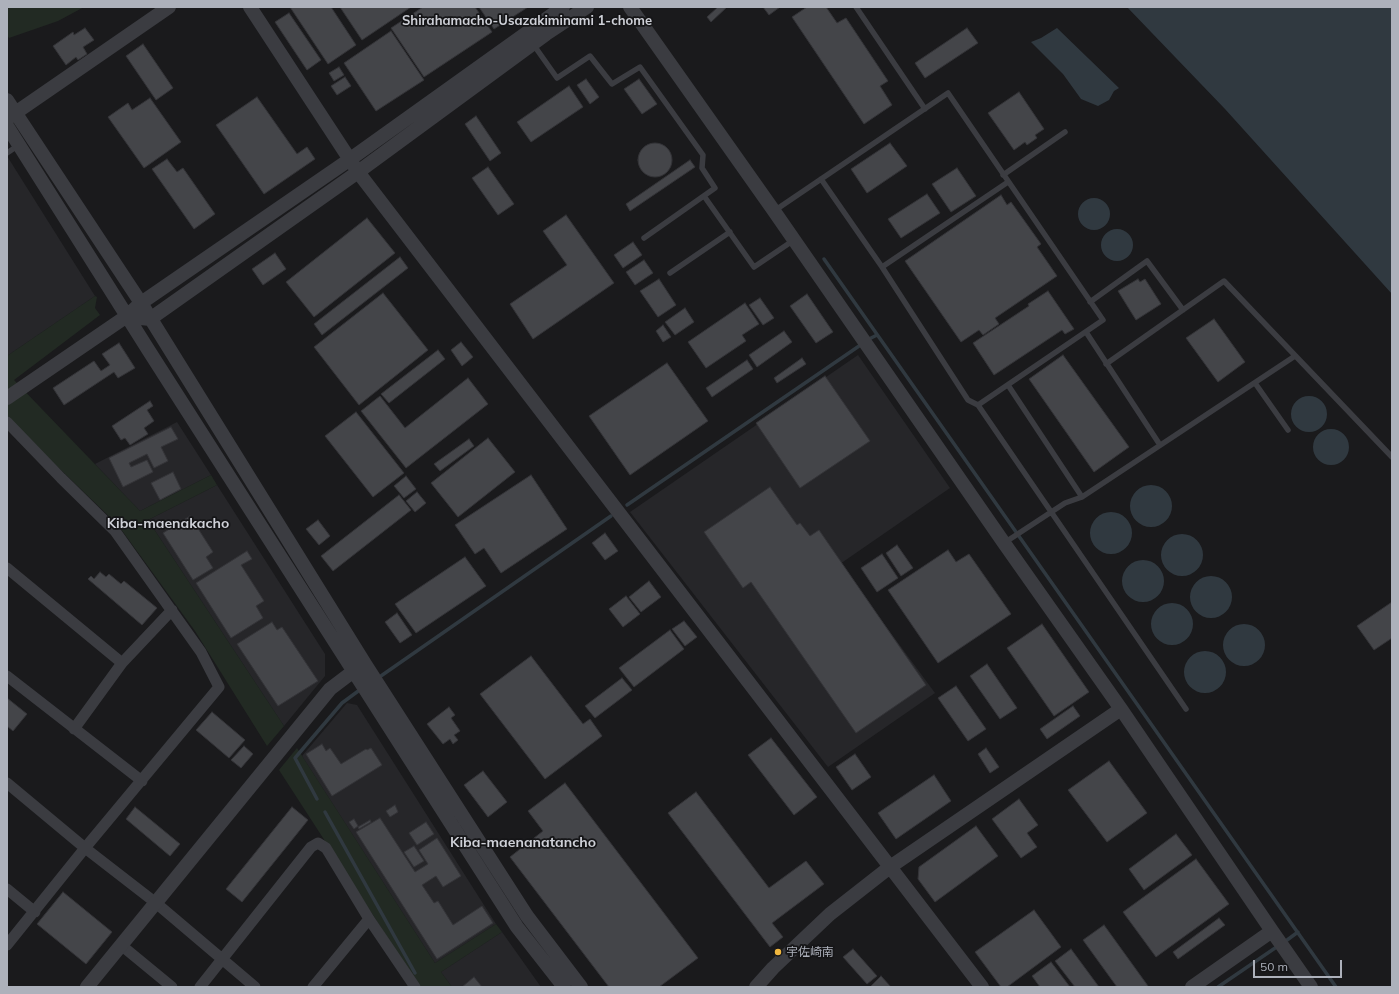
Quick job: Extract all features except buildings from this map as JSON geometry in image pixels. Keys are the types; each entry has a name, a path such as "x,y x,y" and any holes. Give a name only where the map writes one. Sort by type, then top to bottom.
{"street":[{"path":"11,116 169,7"},
{"path":"250,7 349,160 982,987"},
{"path":"7,398 127,316 141,303 349,160 563,7"},
{"path":"127,316 150,319 358,172 586,7"},
{"path":"630,7 794,239 1004,543 1121,709 1311,987"},
{"path":"7,100 11,116 141,303 517,927 564,987"},
{"path":"7,126 127,316 359,667 527,916 581,987"},
{"path":"7,422 115,531 201,652 220,687 86,848 7,946"},
{"path":"7,568 122,663"},
{"path":"74,729 122,663 172,610"},
{"path":"88,987 330,689 359,667"},
{"path":"7,676 142,781"},
{"path":"756,987 773,968 830,914 890,867 1121,709"},
{"path":"7,783 156,903 255,987"},
{"path":"200,987 312,848 318,843 326,848 369,919 413,986"},
{"path":"7,889 35,912"},
{"path":"313,987 369,919"},
{"path":"1192,987 1272,931"},
{"path":"121,945 172,987"}],"lane":[{"path":"856,7 925,109"},
{"path":"533,44 557,78 590,56 612,84 640,66 704,156 702,168 715,188 644,238"},
{"path":"774,211 948,94 1103,320 978,405"},
{"path":"1003,175 1065,132"},
{"path":"7,153 19,145"},
{"path":"821,179 882,267 968,400 978,405 1186,709"},
{"path":"882,267 1008,182"},
{"path":"704,196 754,267 794,239"},
{"path":"670,272 730,232"},
{"path":"1090,302 1147,261 1183,310"},
{"path":"1106,364 1224,281 1392,457"},
{"path":"1086,332 1160,445"},
{"path":"1004,543 1065,503 1082,497 1295,356"},
{"path":"1255,383 1288,430"},
{"path":"1008,385 1082,497"}],"shaded area":[{"path":"7,7 84,7 58,21 9,38 7,35"},
{"path":"1127,7 1392,7 1392,294 1225,109"},
{"path":"1057,28 1119,88 1114,91 1109,100 1098,106 1081,99 1063,74 1031,42 1041,38"},
{"path":"7,156 95,296 7,356"},
{"path":"1091,198 1097,198 1107,205 1110,214 1109,220 1103,227 1097,230 1091,230 1081,223 1078,217 1078,211 1085,201"},
{"path":"1114,229 1120,229 1130,236 1133,245 1132,251 1126,258 1120,261 1114,261 1104,254 1101,248 1101,242 1108,232"},
{"path":"95,296 97,297 95,308 100,315 14,380 140,511 211,475 217,485 148,520 284,726 267,746 195,631 118,525 7,418 7,356"},
{"path":"858,355 950,488 840,564 935,693 828,767 630,512"},
{"path":"1313,396 1322,401 1326,407 1326,421 1322,427 1313,432 1305,432 1296,427 1292,421 1291,410 1296,401 1302,397"},
{"path":"177,422 211,475 140,511 95,464"},
{"path":"1335,429 1344,434 1348,440 1348,454 1344,460 1335,465 1327,465 1318,460 1314,454 1313,443 1318,434 1324,430"},
{"path":"217,485 325,654 325,676 284,726 148,520"},
{"path":"1147,485 1155,485 1163,488 1169,494 1172,506 1169,518 1163,524 1155,527 1147,527 1139,524 1133,518 1130,510 1130,502 1133,494 1139,488"},
{"path":"1107,512 1115,512 1123,515 1129,521 1132,533 1129,545 1123,551 1115,554 1107,554 1099,551 1093,545 1090,537 1090,529 1093,521 1099,515"},
{"path":"1178,534 1186,534 1194,537 1200,543 1203,555 1200,567 1194,573 1186,576 1178,576 1170,573 1164,567 1161,559 1161,551 1164,543 1170,537"},
{"path":"1139,560 1147,560 1155,563 1161,569 1164,581 1161,593 1155,599 1147,602 1139,602 1131,599 1125,593 1122,585 1122,577 1125,569 1131,563"},
{"path":"1207,576 1215,576 1223,579 1229,585 1232,597 1229,609 1223,615 1215,618 1207,618 1199,615 1193,609 1190,601 1190,593 1193,585 1199,579"},
{"path":"1168,603 1176,603 1184,606 1190,612 1193,624 1190,636 1184,642 1176,645 1168,645 1160,642 1154,636 1151,628 1151,620 1154,612 1160,606"},
{"path":"1240,624 1248,624 1256,627 1262,633 1265,645 1262,657 1256,663 1248,666 1240,666 1232,663 1226,657 1223,649 1223,641 1226,633 1232,627"},
{"path":"1201,651 1209,651 1217,654 1223,660 1226,672 1223,684 1217,690 1209,693 1201,693 1193,690 1187,684 1184,676 1184,668 1187,660 1193,654"},
{"path":"347,703 357,705 496,924 435,963 302,756"},
{"path":"297,748 435,963 496,924 502,932 441,972 452,987 420,987 413,977 279,770"},
{"path":"502,932 541,987 452,987 441,972"}],"waterway":[{"path":"824,259 1336,987"},
{"path":"867,340 877,335"},
{"path":"627,505 862,344"},
{"path":"378,678 611,516"},
{"path":"317,799 295,758 342,703 361,689"},
{"path":"325,812 415,973"},
{"path":"1283,943 1298,932"},
{"path":"1218,987 1278,946"}],"place":[{"name":"宇佐崎南","path":"778,952"}],"district":[{"name":"Shirahamacho-Usazakiminami 1-chome","path":"527,21"},
{"name":"Kiba-maenakacho","path":"168,524"},
{"name":"Kiba-maenanatancho","path":"523,843"}]}
